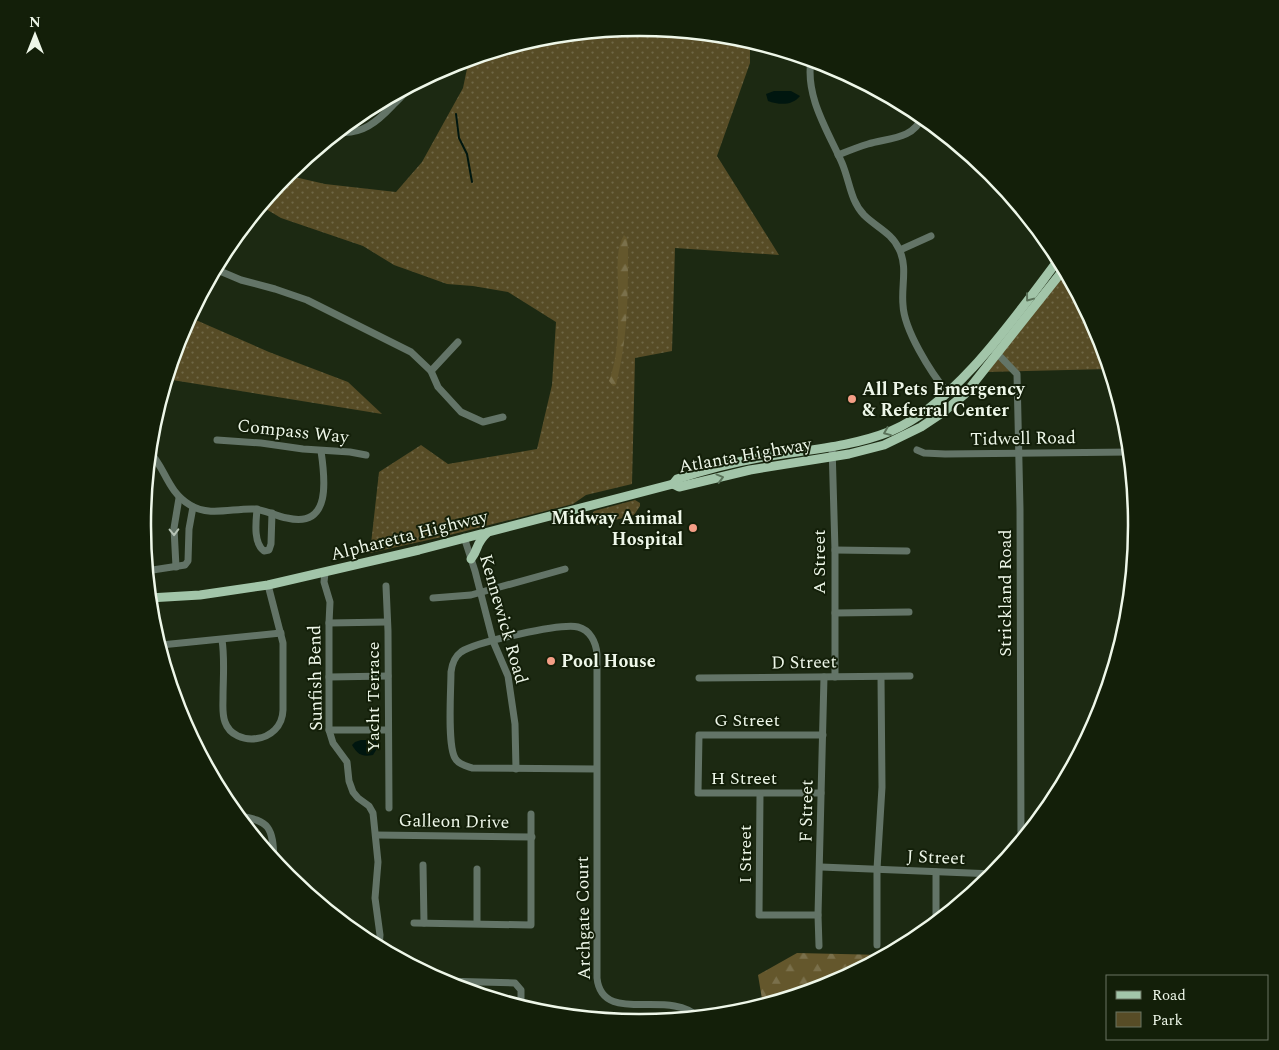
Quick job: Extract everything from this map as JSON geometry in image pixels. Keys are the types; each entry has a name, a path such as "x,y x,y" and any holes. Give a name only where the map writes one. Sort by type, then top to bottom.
{"main road":[{"name":"Atlanta Highway","path":"1054,266 957,384 920,414 893,430 862,440 726,464 677,479 673,484 679,487 750,470 832,457 884,445 921,427 942,413 964,394 1059,275"},
{"name":"Alpharetta Highway","path":"156,598 200,595 268,585 325,573 673,484"},
{"path":"471,559 477,544 489,531"}],"street":[{"path":"811,67 813,94 843,165 852,198 864,215 890,236 900,250 904,271 902,303 906,323 932,371 947,392"},
{"path":"349,132 356,132 378,121 399,100"},
{"path":"838,155 868,144 909,134 919,125"},
{"path":"900,250 931,236"},
{"path":"222,272 240,280 283,291 314,304 411,352 431,371 438,387 461,412 483,422 503,418"},
{"path":"431,371 458,342"},
{"name":"Strickland Road","path":"989,347 998,353 1017,374 1021,830"},
{"name":"Compass Way","path":"217,440 366,455"},
{"name":"A Street","path":"832,446 835,550 835,677"},
{"name":"Tidwell Road","path":"917,450 935,454 1019,455 1123,452"},
{"path":"155,461 170,487 179,498 193,507 224,512 257,509 298,520 311,516 321,504 324,491 320,451"},
{"path":"176,567 174,528 179,498"},
{"path":"153,569 176,567 188,562 189,530 193,507"},
{"path":"257,509 257,540 259,548 264,551 269,550 271,544 272,513"},
{"name":"Kennewick Road","path":"464,538 493,641 508,676 515,724 516,769"},
{"path":"835,550 907,551"},
{"path":"433,598 481,593 565,569"},
{"name":"Sunfish Bend","path":"325,573 324,582 330,602 329,730 334,743 347,762 353,792 372,810 378,862 375,898 380,938"},
{"path":"222,640 223,711 225,722 228,728 235,734 246,738 268,735 275,731 282,719 283,643 268,585"},
{"name":"Yacht Terrace","path":"386,586 388,808"},
{"path":"834,613 909,612"},
{"path":"329,623 387,622"},
{"name":"Archgate Court","path":"597,769 472,768 462,764 455,758 451,742 451,672 454,660 465,650 523,634 568,627 582,629 590,635 597,654 598,988 606,998 613,1002 676,1005 691,1011"},
{"path":"166,646 281,633"},
{"path":"329,677 388,676"},
{"name":"D Street","path":"699,678 910,676"},
{"name":"F Street","path":"820,946 818,915 821,867 824,677"},
{"path":"877,945 877,870 882,787 881,677"},
{"path":"329,730 388,730"},
{"name":"G Street","path":"698,793 700,735 823,736"},
{"name":"H Street","path":"698,793 821,793"},
{"name":"I Street","path":"760,794 760,915 818,915"},
{"path":"414,923 531,925 531,814"},
{"path":"248,817 256,818 264,822 272,837 273,848"},
{"name":"Galleon Drive","path":"376,835 532,836"},
{"path":"423,865 424,923"},
{"path":"821,867 877,870"},
{"path":"477,869 477,923"},
{"name":"J Street","path":"877,870 982,874"},
{"path":"936,872 936,914"},
{"path":"465,982 516,983 521,990 521,999"}],"green space":[{"path":"608,37 671,37 703,40 750,49 750,63 717,156 779,255 675,248 672,351 635,358 632,484 586,495 573,504 370,553 379,472 421,445 448,464 537,449 552,385 556,322 508,292 447,284 394,265 363,246 281,218 267,209 296,177 325,184 396,192 422,162 463,88 467,67 513,53 576,40"},
{"path":"624,235 627,238 628,250 626,318 620,367 616,385 613,386 609,381 613,370 618,335 618,261 619,247"},
{"path":"1061,278 1078,309 1102,369 987,372"},
{"path":"196,320 269,352 348,382 382,414 173,380"},
{"path":"635,500 640,503 640,506 634,515 597,525 592,520 591,516 594,511"},
{"path":"797,953 872,955 827,977 762,998 758,975"}],"shaded area":[{"path":"774,91 791,91 800,96 793,102 785,104 768,101 766,94"},
{"path":"361,740 376,740 378,747 373,755 366,756 356,751 352,745"}],"waterway":[{"path":"456,114 459,138 467,154 472,182"}],"place":[{"name":"All Pets Emergency & Referral Center","path":"852,399"},
{"name":"Midway Animal Hospital","path":"693,528"},
{"name":"Pool House","path":"551,661"}]}
